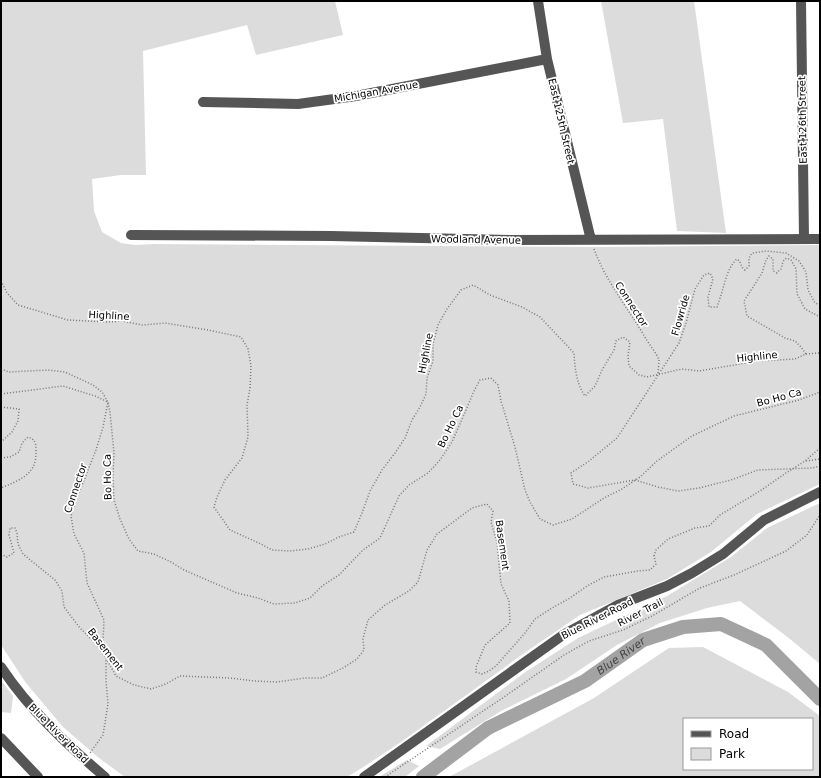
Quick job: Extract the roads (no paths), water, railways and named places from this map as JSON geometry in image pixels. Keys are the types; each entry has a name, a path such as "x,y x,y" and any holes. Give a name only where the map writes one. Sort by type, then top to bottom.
{"street":[{"name":"East 125th Street","path":"538,1 548,59 591,240"},
{"name":"East 126th Street","path":"800,1 804,239"},
{"name":"Michigan Avenue","path":"203,102 298,104 356,96 548,59"},
{"name":"Woodland Avenue","path":"131,235 331,236 512,240 820,239"},
{"name":"Blue River Road","path":"364,777 563,634 618,606 692,574 723,554 764,520 820,492"},
{"name":"Blue River Road","path":"1,667 8,678 54,731 105,777"},
{"path":"1,738 38,777"}],"waterway":[{"name":"Blue River","path":"423,777 488,728 585,681 643,640 683,627 721,624 766,645 820,699"}]}
